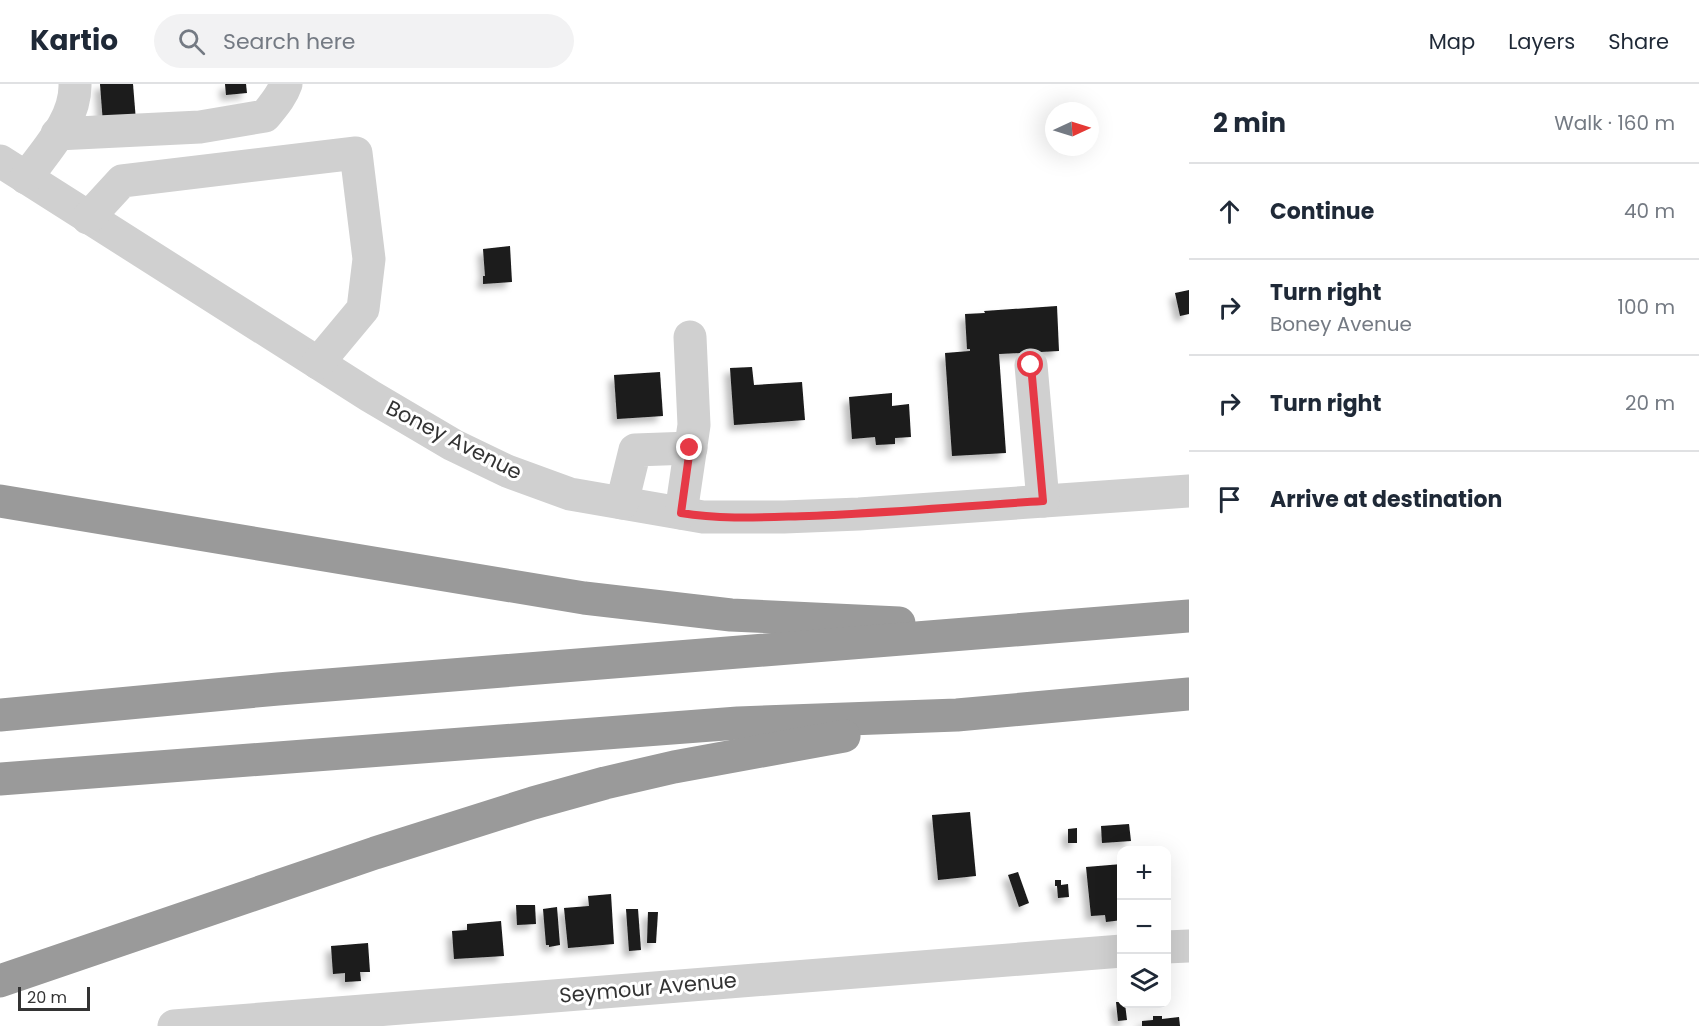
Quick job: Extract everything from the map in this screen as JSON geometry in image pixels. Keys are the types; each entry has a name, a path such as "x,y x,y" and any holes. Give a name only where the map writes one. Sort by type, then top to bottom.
{"highway":[{"path":"0,501 414,571 663,608 731,615 1027,628"},
{"path":"0,715 278,689 1189,616"},
{"path":"0,779 738,723 957,715 1189,694"},
{"path":"0,981 375,853 543,800 674,767 957,715"}],"street":[{"path":"13,170 57,134 69,113 75,95 75,84"},
{"path":"57,134 200,127 265,116 286,84"},
{"path":"88,218 122,181 356,153 369,259 363,309 318,363"},
{"name":"Boney Avenue","path":"13,170 318,363 453,445 507,471 570,494 703,517 859,514 1189,490"},
{"path":"681,513 694,425 690,337"},
{"path":"1031,365 1043,501"},
{"path":"622,503 635,450 690,448"},
{"path":"1171,947 1189,946"},
{"name":"Seymour Avenue","path":"174,1026 1117,951"}],"building":[{"path":"100,84 133,84 136,121 103,123"},
{"path":"225,84 246,84 247,93 226,95"},
{"path":"510,246 512,282 483,284 483,276 485,276 483,249"},
{"path":"1189,290 1189,314 1180,316 1175,293"},
{"path":"1057,306 1059,351 999,354 1006,453 952,456 945,353 970,351 967,349 965,314"},
{"path":"752,367 754,385 802,382 805,420 734,425 730,368"},
{"path":"660,372 663,416 617,419 614,375"},
{"path":"892,393 892,406 909,404 911,437 895,438 895,444 876,445 875,437 852,439 849,397"},
{"path":"970,812 976,876 938,880 932,815"},
{"path":"1129,824 1131,841 1102,843 1101,826"},
{"path":"1077,828 1077,843 1068,843 1068,829"},
{"path":"1117,864 1117,921 1106,922 1105,915 1091,916 1086,867"},
{"path":"1018,872 1029,903 1019,907 1008,875"},
{"path":"1055,880 1061,880 1061,885 1068,884 1069,897 1058,898"},
{"path":"611,894 614,944 568,948 564,908 589,906 588,896"},
{"path":"516,905 535,905 536,924 517,925"},
{"path":"557,907 560,945 549,947 546,945 543,909"},
{"path":"626,909 638,909 641,950 629,951"},
{"path":"648,912 658,912 656,943 647,943"},
{"path":"501,921 504,956 454,959 452,931 467,930 467,924"},
{"path":"368,943 370,972 360,972 361,981 345,982 345,973 333,974 331,946"},
{"path":"1116,1002 1117,1008 1126,1008 1127,1020 1118,1021"},
{"path":"1153,1016 1162,1016 1162,1019 1179,1017 1180,1026 1142,1026 1142,1021 1153,1020"}],"route":[{"path":"690,448 681,513 703,517 859,514 1043,501 1031,365"}]}
